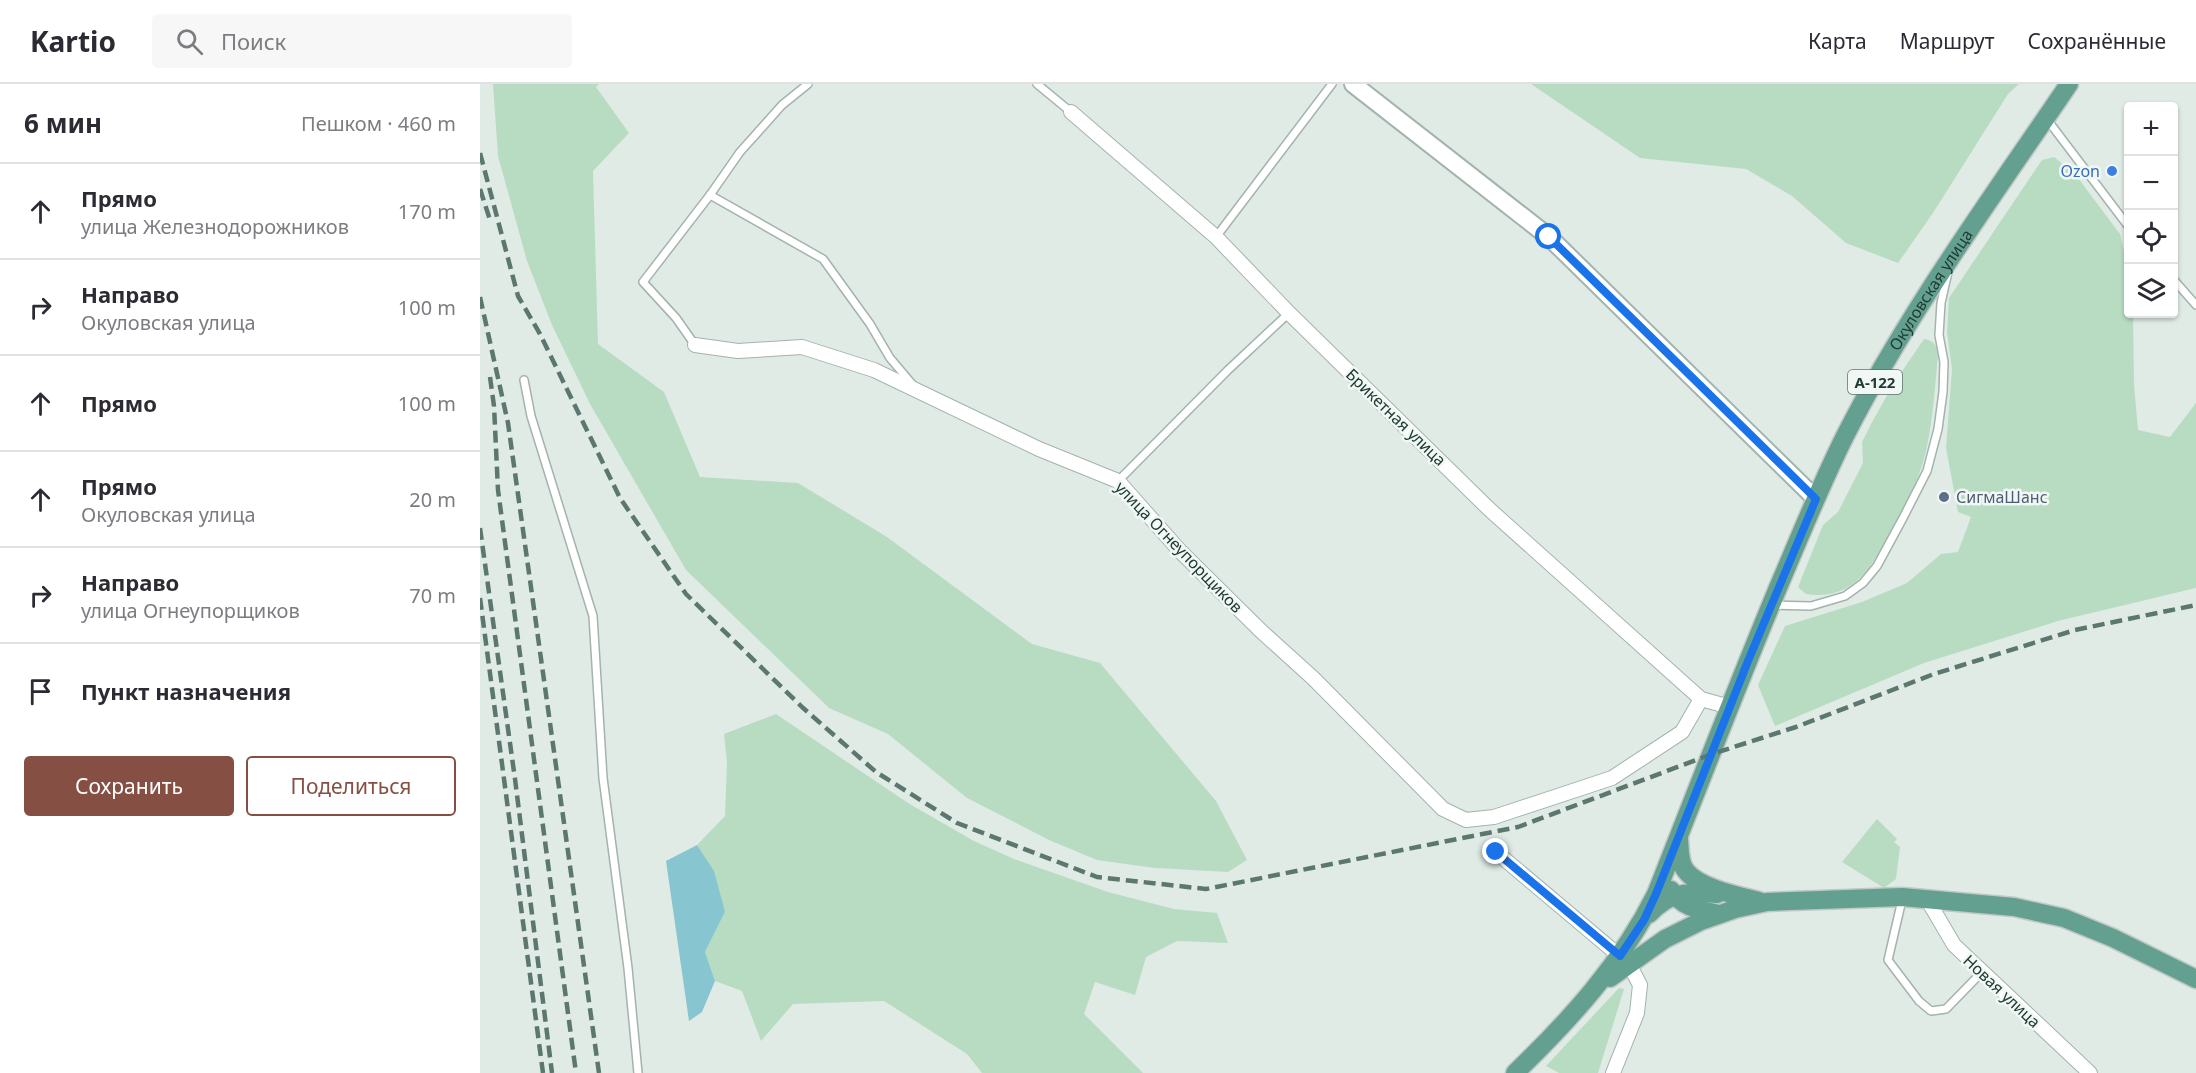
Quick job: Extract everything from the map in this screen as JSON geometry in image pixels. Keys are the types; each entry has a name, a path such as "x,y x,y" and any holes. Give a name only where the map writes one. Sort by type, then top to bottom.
{"main road":[{"name":"Окуловская улица","path":"1730,706 1816,499 1879,375 1952,256 2068,84"},
{"name":"А-122","path":"1679,834 1730,706"},
{"path":"1625,960 1668,865 1679,834"},
{"path":"1679,834 1680,859 1684,870 1701,883 1740,897"},
{"path":"1668,865 1667,880 1674,896 1695,909 1719,914"},
{"path":"1644,920 1656,907 1683,893 1698,892 1767,902"},
{"path":"1515,1073 1596,987 1625,960 1719,914 1767,902 1902,897 2014,907 2064,918 2113,938 2196,979"}],"street":[{"path":"1353,84 1549,237 1816,499"},
{"name":"Брикетная улица","path":"1071,112 1216,237 1289,313 1489,509 1701,699 1730,706"},
{"name":"улица Огнеупорщиков","path":"695,345 738,351 802,347 874,370 1039,449 1118,481 1180,551 1261,631 1313,678 1443,809 1466,820 1494,818 1612,778 1682,732 1701,699"},
{"path":"1496,852 1625,960 1640,985 1637,1013 1613,1073"},
{"name":"Новая улица","path":"1927,899 1954,945 2090,1073"}],"lane":[{"path":"695,345 676,318 643,282 740,152 782,105 808,84"},
{"path":"1037,84 1071,112"},
{"path":"1216,237 1332,84"},
{"path":"2046,117 2124,221"},
{"path":"710,195 823,258 870,324 890,358 919,393"},
{"path":"1771,605 1811,606 1845,596 1863,583 1877,566 1923,481 1938,429 1943,392 1944,362 1939,335 1941,303 1952,256"},
{"path":"2178,285 2196,305"},
{"path":"1118,481 1228,370 1289,313"},
{"path":"524,380 531,416 593,616 603,778 628,968 638,1073"},
{"path":"1902,897 1888,960 1919,1001 1931,1011 1946,1009 1982,972"}],"green space":[{"path":"493,84 599,84 596,87 629,133 593,171 598,344 664,392 700,477 798,483 887,537 1032,644 1100,663 1216,801 1247,860 1228,872 1155,868 1097,860 1049,840 967,798 888,734 829,708 686,570 590,404 552,325 527,261 498,156"},
{"path":"1531,84 2019,84 2008,94 1933,213 1898,263 1846,243 1792,196 1746,169 1640,158"},
{"path":"2054,157 2075,174 2120,234 2124,252 2124,318 2133,318 2134,385 2138,430 2170,437 2196,403 2196,588 2058,621 1924,663 1775,726 1758,685 1785,626 1862,602 1907,583 1941,554 1958,552 1971,517 1958,512 1946,448 1952,369 1947,332 1949,298 2042,160"},
{"path":"1924,339 1934,344 1938,355 1928,439 1913,488 1880,551 1862,576 1839,592 1824,595 1806,594 1798,587 1823,525 1838,512 1863,463 1862,442 1894,383"},
{"path":"776,714 908,803 974,841 1014,859 1108,892 1174,909 1217,913 1228,943 1177,941 1146,957 1135,995 1095,982 1084,1014 1143,1073 982,1073 967,1054 884,1001 793,1004 761,1041 742,991 715,981 705,952 725,912 697,845 725,816 727,763 724,734"},
{"path":"1877,819 1897,839 1894,842 1900,847 1896,879 1884,888 1842,862"},
{"path":"1619,988 1624,989 1598,1073 1559,1073 1546,1066"}],"water":[{"path":"697,845 714,871 725,912 705,952 715,981 702,1012 689,1021 666,861"}],"railway":[{"path":"480,153 518,296 540,334 620,498 686,594 802,707 876,772 957,823 1097,877 1206,889 1518,827 1712,754 1796,727 1934,674 2075,630 2196,605"},
{"path":"480,189 491,223"},
{"path":"480,297 508,423 599,1073"},
{"path":"490,377 494,406 498,490 576,1073"},
{"path":"480,528 515,779 552,1073"},
{"path":"480,598 543,1073"}],"place":[{"name":"Ozon","path":"2112,171"},
{"name":"СигмаШанс","path":"1944,497"}],"route":[{"path":"1496,852 1620,956 1644,920 1656,894 1748,661 1816,499 1549,237"}]}
